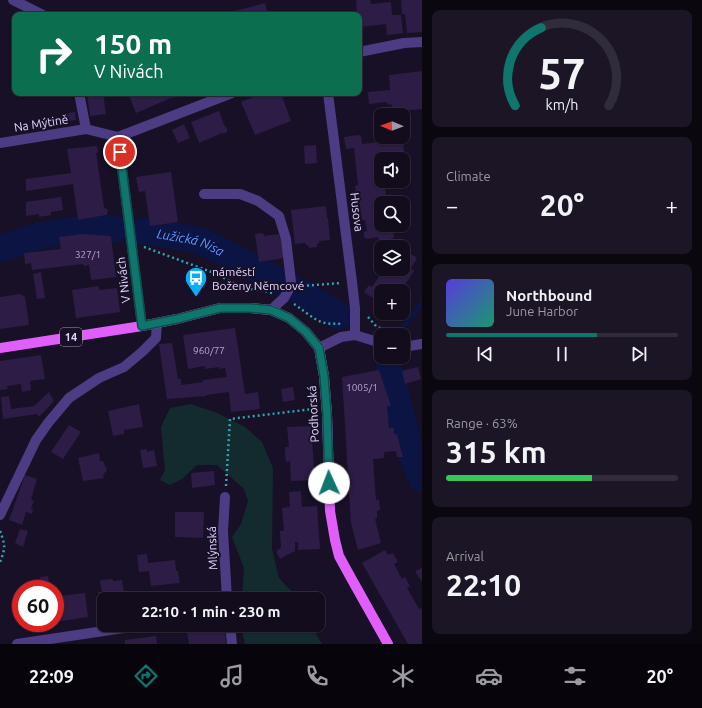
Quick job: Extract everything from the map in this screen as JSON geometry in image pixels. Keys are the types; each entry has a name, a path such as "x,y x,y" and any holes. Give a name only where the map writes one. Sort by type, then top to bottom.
{"main road":[{"name":"Podhorská","path":"0,348 142,326 220,308 271,310 289,318 306,332 319,348 324,376 327,414 330,510 339,556 388,644"}],"street":[{"path":"13,0 37,12"},
{"path":"362,51 404,43 422,42"},
{"name":"Na Mýtině","path":"80,96 86,129"},
{"path":"118,137 224,96"},
{"name":"Husova","path":"328,96 355,308 355,334"},
{"name":"Na Mýtině","path":"0,143 86,129 118,137"},
{"name":"V Nivách","path":"118,137 142,326"},
{"path":"204,194 240,194 258,201 279,216 286,239 290,289 271,310"},
{"path":"0,515 36,440 69,398 99,378 124,367 142,352 156,338 157,323"},
{"path":"319,348 341,337 355,334 374,340"},
{"path":"410,346 422,344"},
{"name":"Mlýnská","path":"225,497 223,531 227,592"},
{"path":"18,644 98,632"},
{"path":"231,632 232,644"}],"path":[{"path":"132,244 142,246 217,274 242,288 265,291 352,282"},
{"path":"290,289 314,319 326,324 338,323"},
{"path":"355,308 363,308 369,318 376,326 380,328"},
{"path":"225,497 230,419 313,410"},
{"path":"0,531 5,543 0,562"}],"green space":[{"path":"191,404 217,413 245,427 262,442 273,468 272,549 279,578 292,592 242,592 244,568 232,537 241,524 248,501 244,489 217,465 197,465 182,479 170,485 160,480 165,470 161,427 170,408"},
{"path":"242,632 315,632 322,644 245,644"}],"building":[{"path":"356,0 370,0 371,4 391,2 392,15 401,15 403,33 387,35 386,24 362,27 362,12 357,12"},
{"path":"401,0 422,0 422,32 407,33 405,14 402,14"},
{"path":"265,3 267,12 235,12"},
{"path":"422,71 422,109 410,110 410,108 392,108 392,104 389,105 386,102 369,104 368,92 390,90 389,75"},
{"path":"87,96 103,96 106,114 90,116"},
{"path":"129,96 181,96 171,98 136,113"},
{"path":"256,96 282,96 291,121 255,135 241,102"},
{"path":"219,111 224,125 227,128 227,132 199,143 191,122"},
{"path":"75,112 76,120 62,122 61,114"},
{"path":"184,124 190,138 178,143 172,130"},
{"path":"361,136 362,144 374,142 374,144 403,144 404,152 374,152 374,188 385,188 386,196 374,196 374,232 394,232 394,238 379,240 378,237 367,239 364,237 364,232 367,231 365,220 362,220 358,194 356,194 355,186 358,185 354,148 346,149 344,137"},
{"path":"316,145 317,163 305,164 304,146"},
{"path":"97,147 98,151 96,153 104,207 108,211 106,215 78,220 73,184 26,191 26,179 71,173 67,149"},
{"path":"171,172 178,222 150,226 145,191 139,192 136,177"},
{"path":"61,197 63,210 51,212 51,215 39,217 39,214 26,216 26,202"},
{"path":"326,206 330,240 319,241 317,247 309,248 306,243 295,244 291,210"},
{"path":"263,233 264,236 279,234 284,258 259,262 255,234"},
{"path":"82,234 111,236 116,277 91,280 89,265 84,266 83,264 32,270 31,263 25,264 24,253 61,249 59,237"},
{"path":"410,253 417,258 411,268 414,271 406,284 374,284 379,276 410,276"},
{"path":"41,272 45,298 37,299 33,274"},
{"path":"374,284 374,298 364,292 369,285 372,287"},
{"path":"97,286 99,287 99,290 117,288 120,312 76,318 72,290"},
{"path":"20,294 25,297 29,325 0,329 0,297"},
{"path":"235,328 245,394 258,392 260,409 231,412 229,392 206,396 167,399 159,344 172,343 178,379 181,379 181,385 227,377 225,368 219,369 219,367 205,369 205,366 188,369 183,335"},
{"path":"41,355 45,379 30,381 31,390 22,392 21,384 7,386 8,389 0,390 0,361"},
{"path":"418,367 421,379 405,384 402,371"},
{"path":"379,370 391,406 387,406 389,428 394,428 394,434 397,434 403,457 397,457 396,451 384,452 384,458 373,459 376,500 379,500 380,510 377,511 377,518 375,519 381,543 358,550 351,523 342,377"},
{"path":"293,387 295,400 283,402 281,389"},
{"path":"49,392 54,401 39,417 37,414 3,419 1,397 9,396 11,409 34,406"},
{"path":"139,404 143,427 124,430 124,434 113,436 108,411"},
{"path":"69,425 81,432 63,459 51,452"},
{"path":"311,426 315,480 291,481 290,461 286,462 285,454 285,447 289,447 287,427"},
{"path":"147,449 147,452 154,450 157,466 143,468 140,450"},
{"path":"99,453 100,461 103,461 107,470 103,475 104,478 83,481 78,458"},
{"path":"214,471 215,485 192,488 191,473"},
{"path":"25,475 37,479 31,499 34,501 31,508 33,509 32,514 26,512 22,525 9,520"},
{"path":"301,491 302,507 317,506 320,549 298,550 298,542 295,542 295,551 280,559 277,550 281,548 280,531 284,531 282,508 290,507 289,492"},
{"path":"175,512 204,512 203,538 175,537"},
{"path":"20,529 28,531 23,547 15,543"},
{"path":"385,550 388,555 393,553 398,562 394,564 402,579 405,577 410,586 407,588 419,609 422,608 422,644 408,644 362,563"},
{"path":"147,554 148,563 175,560 176,571 178,571 180,583 151,586 149,571 139,572 137,555"},
{"path":"422,568 422,580 421,581 415,571"},
{"path":"48,576 49,580 40,580 40,577"},
{"path":"101,580 122,580 124,592 102,592 100,583"},
{"path":"85,593 88,617 64,621 64,596"},
{"path":"187,632 225,632 226,644 189,644"},
{"path":"156,636 157,644 125,644 125,640"}],"waterway":[{"name":"Lužická Nisa","path":"0,249 38,236 88,228 115,229"},
{"name":"Lužická Nisa","path":"144,231 192,239 206,243 304,294 339,316"},
{"path":"403,328 422,302"},
{"name":"Lužická Nisa","path":"389,369 411,453 422,479"}],"place":[{"name":"náměstí Boženy Němcové","path":"196,298"}],"route":[{"path":"120,152 142,326 220,308 250,308 271,310 289,318 306,332 319,348 324,376 327,414 329,483"}]}
